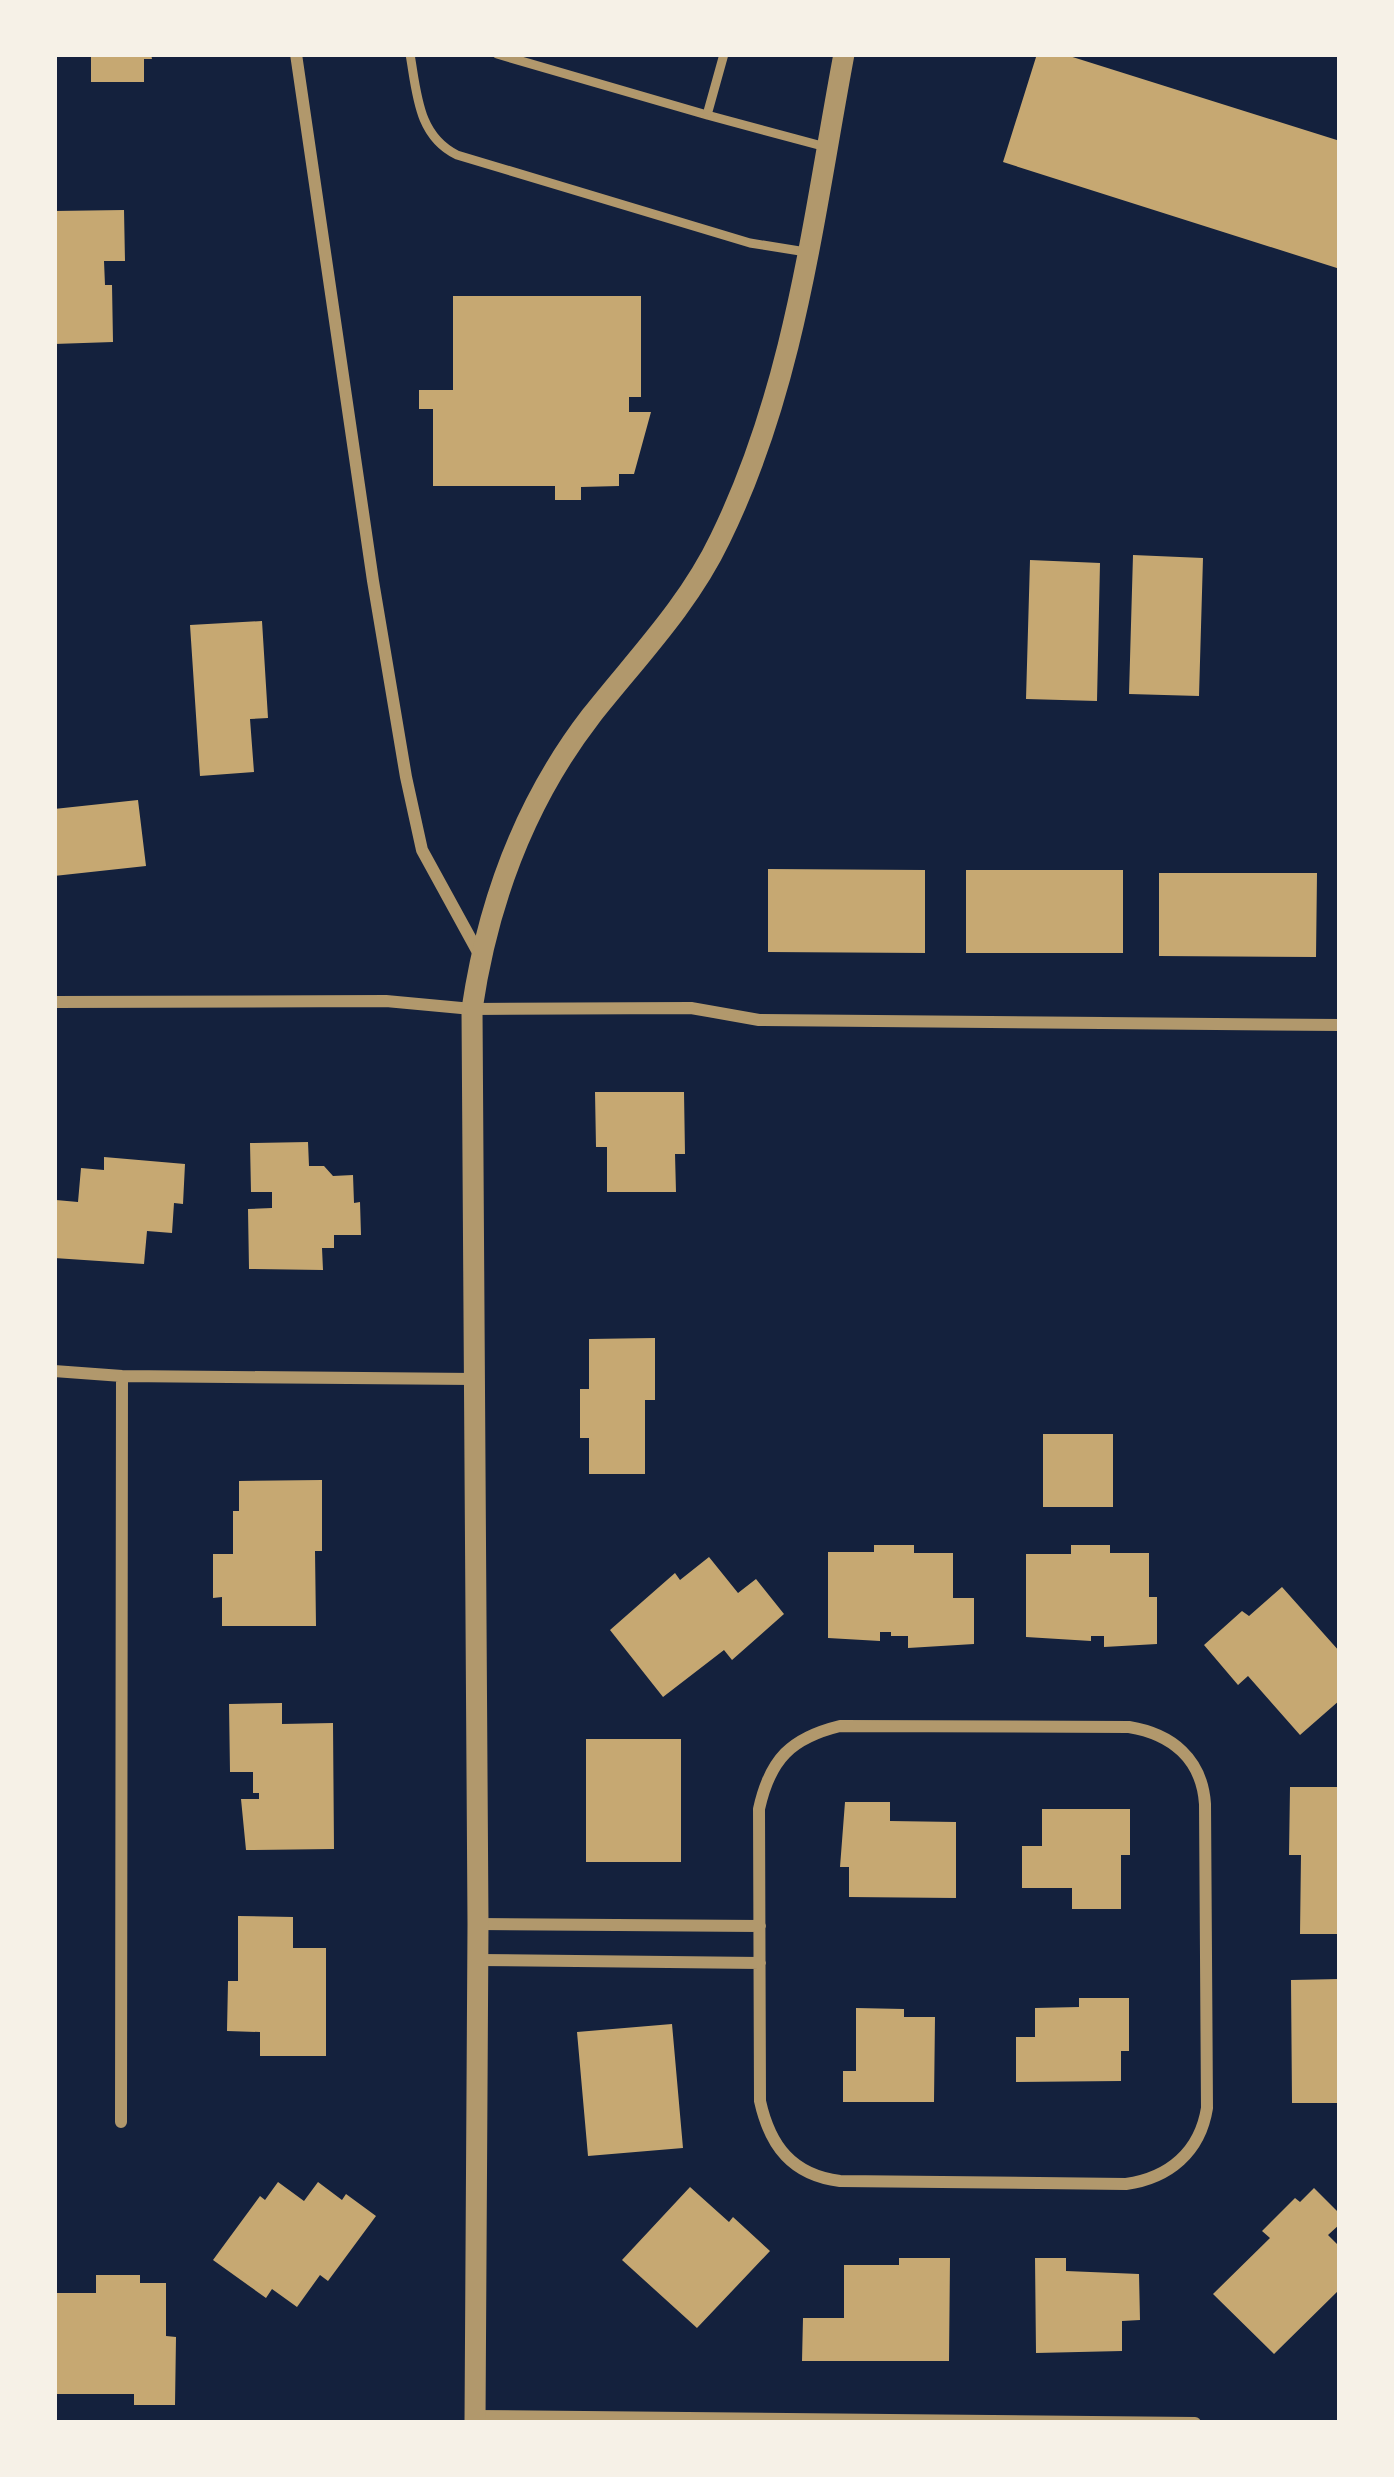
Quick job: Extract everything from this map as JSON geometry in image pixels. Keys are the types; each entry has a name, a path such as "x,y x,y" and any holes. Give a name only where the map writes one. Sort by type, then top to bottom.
{"street":[{"path":"296,54 406,777 422,850 480,956"},
{"path":"844,54 811,253 778,390 751,470 719,543 677,610 552,770 497,890 480,956 472,1009 478,1924 475,2420 1196,2423"},
{"path":"54,1002 386,1001 472,1009 691,1008 759,1020 1340,1025"},
{"path":"54,1371 122,1376 474,1378"},
{"path":"121,2122 122,1376"},
{"path":"841,1726 1129,1727 1151,1731 1186,1753 1204,1786 1204,2127 1184,2157 1151,2180 1126,2184 840,2181 804,2172 789,2161 766,2127 760,2101 760,1926 759,1809 764,1786 788,1749 812,1733 841,1726"},
{"path":"478,1924 760,1926"},
{"path":"478,1960 760,1963"}],"lane":[{"path":"410,54 421,115 430,136 457,155 750,243 811,253"},
{"path":"497,54 827,147"},
{"path":"707,115 724,54"}],"building":[{"path":"91,54 151,54 152,59 144,59 144,82 91,82"},
{"path":"1037,54 1063,54 1340,141 1340,269 1003,162"},
{"path":"124,210 125,261 104,261 105,285 112,285 113,342 54,344 54,211"},
{"path":"453,296 641,296 641,397 629,397 629,412 651,412 634,474 619,474 619,486 581,487 581,500 555,500 555,486 433,486 433,409 419,409 419,390 453,390"},
{"path":"1133,555 1203,558 1199,696 1129,694"},
{"path":"1030,560 1100,563 1097,701 1026,699"},
{"path":"262,621 268,718 250,719 254,772 200,776 190,625"},
{"path":"138,800 146,866 54,876 54,809"},
{"path":"768,869 925,870 925,953 768,952"},
{"path":"966,870 1123,870 1123,953 966,953"},
{"path":"1159,873 1317,873 1316,957 1159,956"},
{"path":"595,1092 684,1092 685,1154 675,1154 676,1192 607,1192 607,1147 596,1147"},
{"path":"308,1142 309,1166 324,1166 333,1176 353,1175 361,1235 334,1235 334,1248 322,1248 323,1270 249,1269 248,1209 272,1208 272,1192 251,1192 250,1143"},
{"path":"104,1157 185,1164 183,1204 174,1203 172,1233 147,1231 144,1264 54,1258 56,1200 78,1202 81,1168 104,1170"},
{"path":"655,1338 655,1400 645,1400 645,1474 589,1474 589,1438 580,1438 580,1389 589,1389 589,1339"},
{"path":"1043,1434 1113,1434 1113,1507 1043,1507"},
{"path":"322,1480 322,1551 315,1551 316,1626 222,1626 222,1597 213,1598 213,1554 233,1554 239,1481"},
{"path":"874,1545 914,1545 914,1553 953,1553 953,1598 974,1598 974,1644 908,1648 908,1636 891,1636 891,1632 880,1632 880,1641 828,1638 828,1552 874,1552"},
{"path":"1071,1545 1110,1545 1110,1553 1149,1553 1149,1597 1157,1597 1157,1644 1104,1647 1104,1636 1091,1636 1091,1641 1026,1637 1026,1554 1071,1554"},
{"path":"709,1557 738,1593 756,1579 784,1614 732,1660 724,1650 663,1697 610,1630 675,1573 680,1580"},
{"path":"1282,1587 1340,1652 1340,1700 1300,1735 1248,1676 1238,1685 1204,1645 1242,1611 1249,1616"},
{"path":"282,1703 282,1724 333,1723 334,1849 246,1850 241,1799 259,1799 259,1793 253,1793 253,1772 230,1772 229,1704"},
{"path":"586,1739 681,1739 681,1862 586,1862"},
{"path":"1290,1787 1339,1787 1340,1934 1300,1934 1301,1855 1289,1855"},
{"path":"845,1802 890,1802 890,1821 956,1822 956,1898 849,1897 849,1867 840,1867"},
{"path":"1042,1809 1130,1809 1130,1855 1121,1855 1121,1909 1072,1909 1072,1888 1022,1888 1022,1846 1042,1846"},
{"path":"238,1916 293,1917 293,1948 326,1948 326,2056 260,2056 260,2032 227,2031 228,1981 238,1981"},
{"path":"1340,1979 1340,2103 1292,2103 1291,1980"},
{"path":"1079,1998 1129,1998 1129,2051 1121,2051 1121,2081 1016,2082 1016,2037 1035,2037 1035,2008 1079,2007"},
{"path":"856,2008 904,2009 904,2017 935,2017 934,2102 843,2102 843,2071 856,2071"},
{"path":"672,2024 683,2148 588,2156 577,2032"},
{"path":"278,2182 304,2201 318,2182 342,2200 346,2194 376,2216 328,2281 320,2275 297,2307 272,2289 266,2298 213,2260 260,2196 265,2200"},
{"path":"690,2187 770,2251 697,2328 622,2260"},
{"path":"1314,2188 1340,2214 1340,2224 1328,2235 1340,2247 1340,2289 1274,2354 1213,2294 1270,2238 1262,2231 1295,2198 1300,2202"},
{"path":"899,2258 950,2258 949,2361 802,2361 803,2318 844,2318 844,2265 899,2265"},
{"path":"1035,2258 1066,2258 1066,2271 1139,2274 1140,2320 1122,2321 1122,2351 1036,2353"},
{"path":"96,2275 140,2275 140,2283 166,2283 166,2336 176,2337 175,2405 134,2405 134,2394 54,2394 54,2293 96,2293"}]}
